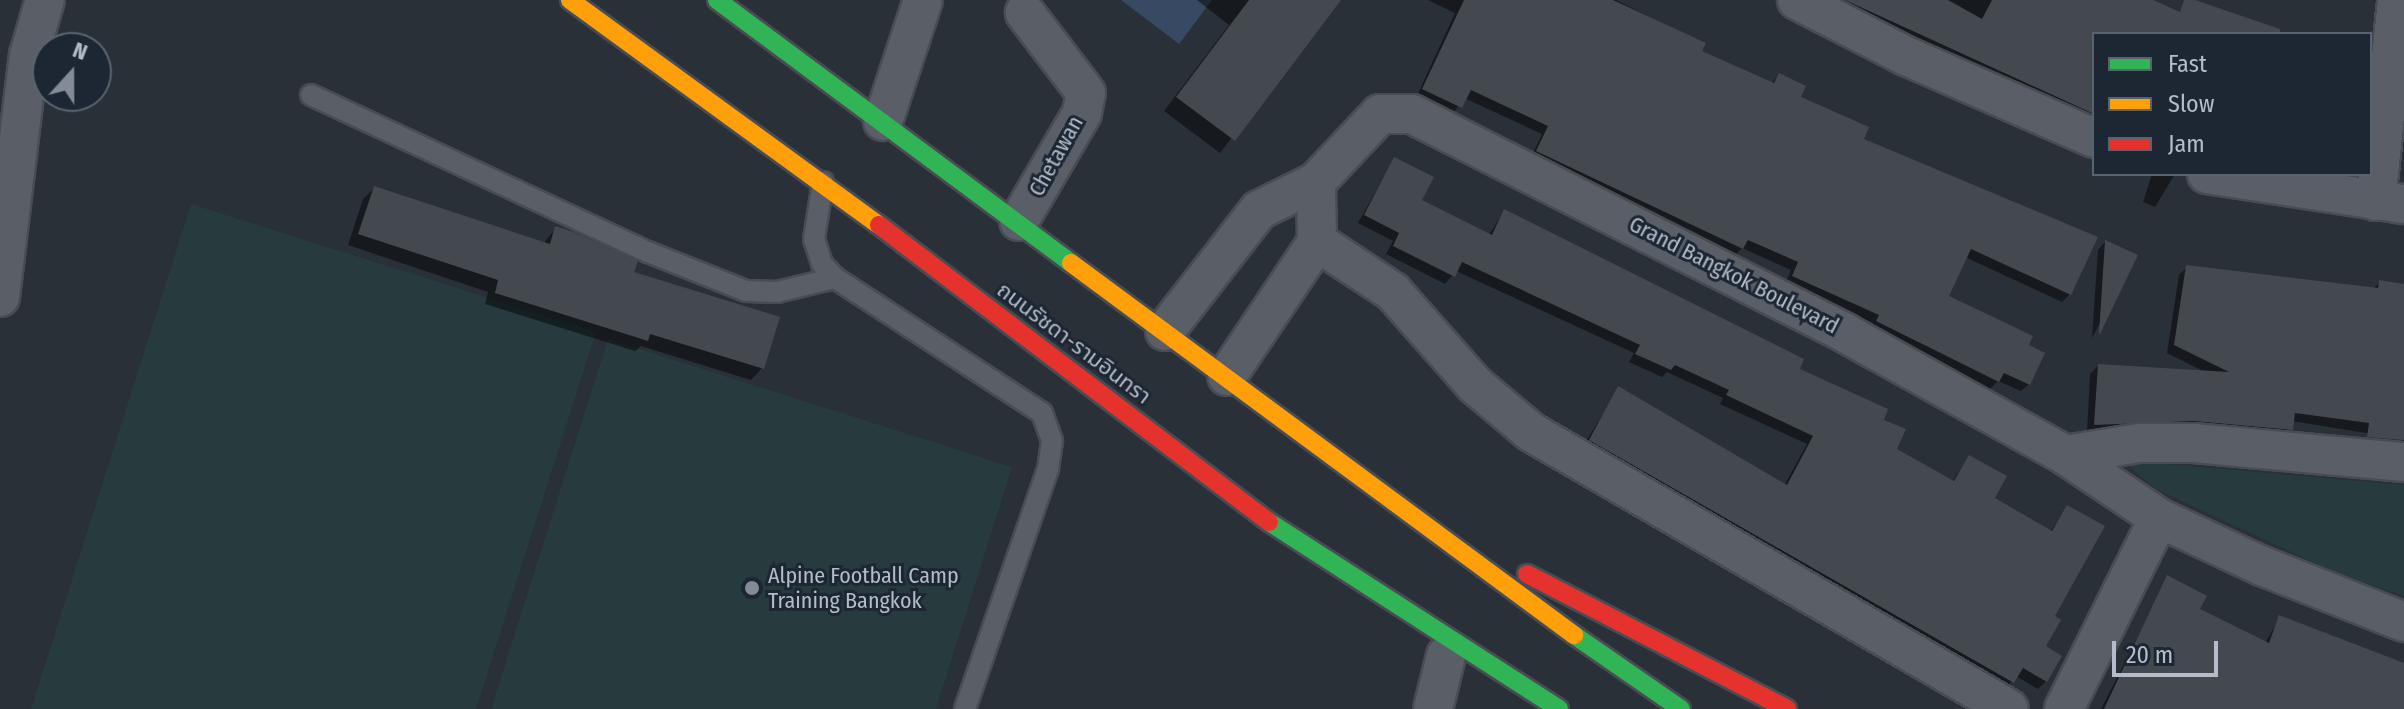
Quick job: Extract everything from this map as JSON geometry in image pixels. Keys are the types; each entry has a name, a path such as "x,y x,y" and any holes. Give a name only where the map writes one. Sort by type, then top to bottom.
{"main road":[{"name":"ถนนรัชดา-รามอินทรา","path":"570,0 823,182 1273,525 1392,606 1559,709"},
{"path":"717,0 1681,709"},
{"path":"1418,518 1787,709"},
{"path":"1392,606 1446,656 1480,682"}],"street":[{"path":"0,297 29,55 45,0"},
{"path":"883,121 923,0"},
{"path":"1797,0 1933,68 2092,137"},
{"path":"2220,176 2390,203 2397,0"},
{"name":"Chetawan","path":"1019,221 1082,113 1086,93 1025,13"},
{"name":"Grand Bangkok Boulevard","path":"1165,331 1259,210 1316,182 1380,114 1412,114 1761,288 2065,455 2159,518 2262,566 2404,622"},
{"path":"1227,376 1317,242 1316,182"},
{"path":"1317,242 1393,292 1475,385 1531,432 2009,709"},
{"path":"2065,455 2139,443 2194,443 2404,462"},
{"path":"2064,709 2159,518"},
{"path":"1433,709 1446,656"}],"lane":[{"path":"311,95 648,252 746,291 777,292 835,278"},
{"path":"823,182 814,239 822,264 835,278 1042,413 1052,441 1048,469 965,709"}],"green space":[{"path":"191,204 596,332 476,709 31,709"},
{"name":"Alpine Football Camp Training Bangkok","path":"608,339 1012,467 936,709 491,709"},
{"path":"2122,460 2404,485 2404,596 2334,572 2154,488"}],"water":[{"path":"1121,0 1212,0 1179,44"}],"building":[{"path":"1249,0 1341,0 1235,141 1176,97"},
{"path":"1464,0 1613,0 1706,43 1702,51 1774,83 1779,73 1806,86 1801,97 1869,127 1864,139 2098,237 2071,295 1971,249 1949,296 2033,336 2029,345 2045,353 2030,385 2004,373 1999,382 1876,321 1879,315 1792,276 1798,262 1748,240 1743,249 1536,151 1548,126 1471,90 1462,108 1422,89"},
{"path":"1845,0 1948,0 1982,19 1992,0 2153,0 2180,12 2184,0 2195,0 2280,29 2280,32 2092,32 2092,113"},
{"path":"1394,157 1434,177 1422,200 1492,235 1504,209 1804,359 1800,369 1888,409 1884,420 1906,429 1897,449 1954,481 1969,455 2007,476 1995,498 2052,531 2067,505 2105,526 2055,616 2061,620 2046,646 2062,656 2047,682 2023,668 2014,683 1589,440 1618,386 1787,485 1813,436 1726,395 1729,390 1675,365 1671,370 1635,354 1640,345 1462,262 1455,277 1393,246 1399,233 1364,215"},
{"path":"374,186 550,244 555,226 574,232 638,261 634,272 780,317 764,369 650,334 648,341 495,293 498,280 358,234"},
{"path":"2105,240 2138,255 2099,334"},
{"path":"2186,265 2378,288 2379,280 2404,284 2404,440 2367,437 2369,423 2295,413 2293,430 2194,421 2094,425 2098,364 2229,372 2174,345"},
{"path":"2167,575 2207,596 2200,609 2269,643 2279,615 2404,663 2404,709 2104,709"}],"traffic: fast":[{"path":"717,0 1071,263"},
{"path":"1269,522 1559,709"},
{"path":"1574,635 1681,709"}],"traffic: slow":[{"path":"570,0 879,225"},
{"path":"1071,263 1574,635"}],"traffic: jam":[{"path":"879,225 1269,522"},
{"path":"1527,574 1787,709"}],"place":[{"name":"Alpine Football Camp Training Bangkok","path":"752,588"}]}
